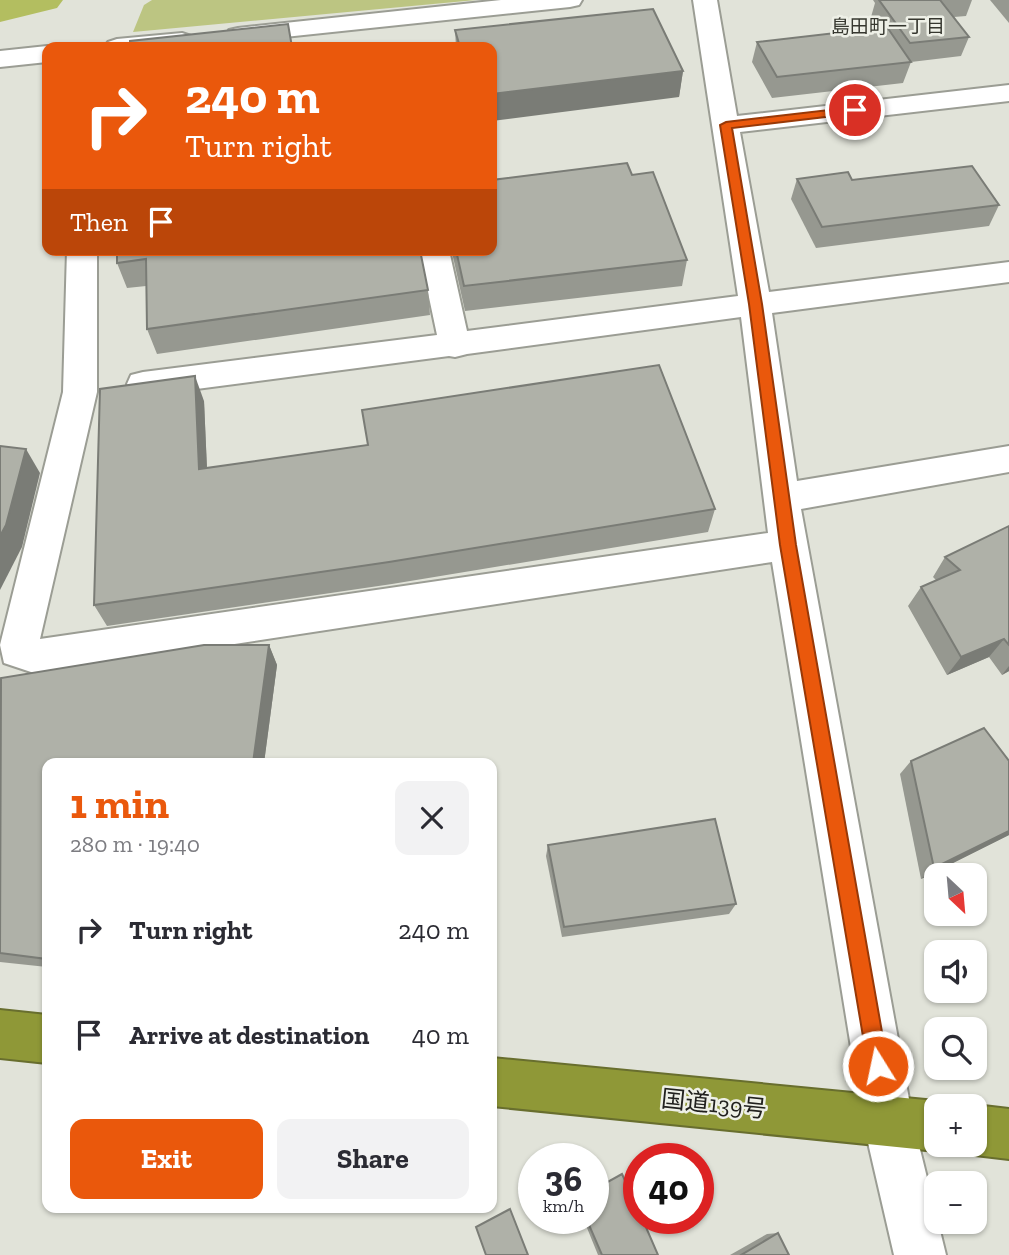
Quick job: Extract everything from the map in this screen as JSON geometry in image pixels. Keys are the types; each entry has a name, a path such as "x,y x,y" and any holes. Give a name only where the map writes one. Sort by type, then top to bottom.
{"highway":[{"path":"0,1034 42,1038"},
{"name":"国道139号","path":"497,1082 924,1125"},
{"path":"987,1131 1009,1134"}],"street":[{"path":"166,42 570,0"},
{"path":"705,0 755,304 788,545 888,1121 919,1255"},
{"path":"384,20 388,42"},
{"path":"0,59 42,55"},
{"path":"726,125 1009,93"},
{"path":"83,256 102,390 63,472 18,651 37,657 788,545"},
{"path":"435,256 455,346"},
{"path":"102,390 1009,272"},
{"path":"782,498 1009,458"}],"green space":[{"path":"152,0 476,0 133,32 144,5"}],"building":[{"path":"879,0 940,0 969,37 910,43"},
{"path":"653,9 683,71 497,93 497,42 459,42 455,30"},
{"path":"288,24 291,42 130,42"},
{"path":"887,27 911,62 777,77 757,42"},
{"path":"627,163 632,175 653,172 687,260 464,286 457,256 497,256 497,179"},
{"path":"972,166 999,205 822,227 797,179 848,172 852,180"},
{"path":"117,256 421,256 428,290 147,329 146,259 117,263"},
{"path":"659,365 715,509 389,562 94,605 100,389 195,376 199,469 368,445 362,410"},
{"path":"0,446 26,449 6,525 0,536"},
{"path":"1009,526 1009,645 1004,639 961,657 921,587 960,570 945,557"},
{"path":"204,645 269,645 254,758 42,758 42,958 0,953 1,678"},
{"path":"984,728 1009,761 1009,831 944,863 933,863 911,761"},
{"path":"715,819 736,904 564,927 548,845"},
{"path":"622,1174 623,1176 623,1234 649,1234 658,1255 602,1255 593,1234 609,1234 609,1181"},
{"path":"510,1209 528,1255 486,1255 476,1227"},
{"path":"778,1233 789,1255 741,1255"}],"waterway":[{"path":"0,10 43,0"}],"district":[{"name":"島田町一丁目","path":"888,26"}],"route":[{"path":"855,110 726,125 755,304 788,545 878,1066"}]}
